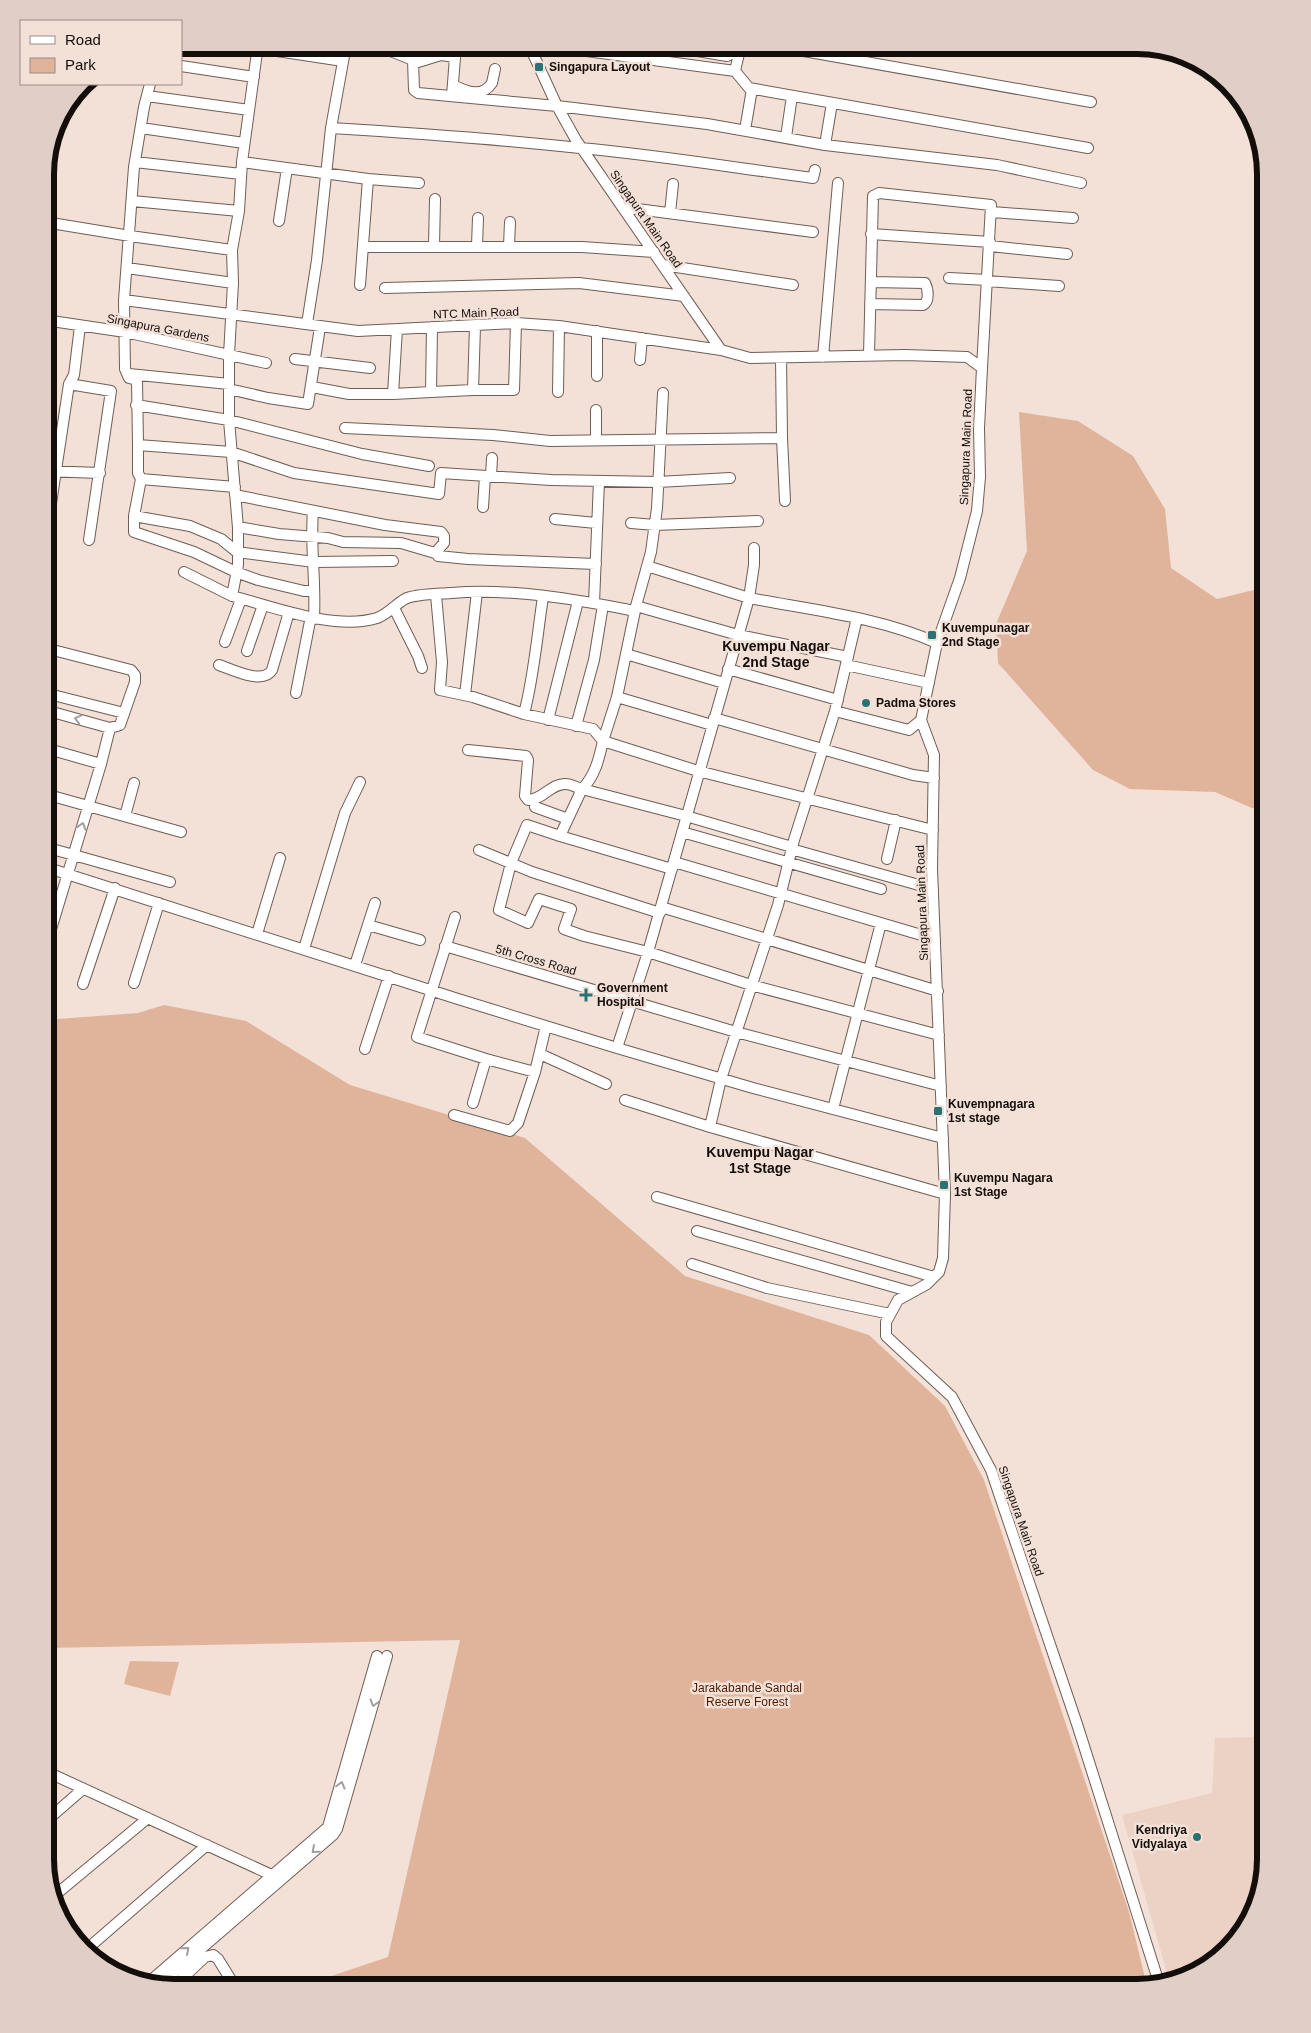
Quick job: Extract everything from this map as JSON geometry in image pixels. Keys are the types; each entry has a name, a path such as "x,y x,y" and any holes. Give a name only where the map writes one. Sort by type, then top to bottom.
{"street":[{"path":"225,642 236,598 238,527 229,420 229,355 233,283 232,250 239,211 244,143 257,54"},
{"path":"317,54 343,61"},
{"path":"306,324 317,260 331,128 344,54"},
{"path":"399,54 410,58 415,63 415,92 452,90 480,93 492,83 495,69"},
{"name":"Singapura Main Road","path":"533,54 557,106 582,148 721,350"},
{"path":"608,54 734,71 746,87 752,89 1088,148"},
{"path":"715,54 727,56 731,54"},
{"path":"734,71 739,54"},
{"path":"821,54 1091,102"},
{"path":"415,63 441,55 455,57 452,90"},
{"path":"182,66 254,77"},
{"path":"150,85 135,162 124,300 126,374 129,378 137,380 138,473 140,479 134,516 134,532 194,552 236,572 286,587 314,591"},
{"path":"745,130 752,89"},
{"path":"452,90 557,106 745,130 825,145 997,165 1081,183"},
{"path":"147,96 249,110"},
{"path":"786,137 792,96"},
{"path":"825,145 832,102"},
{"path":"141,128 244,143"},
{"path":"331,128 582,148 744,167 813,178 815,170"},
{"path":"135,162 241,174"},
{"path":"242,162 368,179 419,183"},
{"path":"279,221 287,168"},
{"path":"360,286 368,179"},
{"path":"670,213 673,184"},
{"path":"823,357 838,184"},
{"path":"869,356 873,196 876,194 990,205 992,212 1073,218"},
{"path":"434,246 435,199"},
{"path":"132,201 239,211"},
{"path":"622,207 813,232"},
{"name":"Singapura Main Road","path":"934,1277 939,1272 943,1258 945,1194 933,889 934,755 921,720 937,643 960,578 977,511 980,477 979,428 982,368 992,212"},
{"path":"477,246 478,218"},
{"path":"509,246 510,222"},
{"path":"54,223 232,250"},
{"path":"872,234 990,244 1067,254"},
{"path":"362,247 593,247 654,252"},
{"path":"663,265 793,285"},
{"path":"127,268 233,283"},
{"path":"949,278 1059,286"},
{"path":"870,304 923,305 927,301 928,289 925,282 871,282"},
{"path":"385,288 579,283 684,296"},
{"name":"NTC Main Road","path":"124,300 358,331 516,323 598,331 721,350"},
{"name":"Singapura Gardens","path":"54,322 125,332 266,363"},
{"path":"312,387 349,394 514,390 516,323"},
{"path":"54,453 69,384 74,374 80,326"},
{"path":"473,390 475,326"},
{"path":"558,392 560,326"},
{"path":"126,374 229,386 268,398 308,404 320,327"},
{"path":"431,392 432,327"},
{"path":"394,394 397,329"},
{"path":"597,376 598,331"},
{"path":"640,360 642,338"},
{"path":"721,350 750,358 905,355 967,358 982,368"},
{"path":"782,358 782,438 785,501"},
{"path":"296,359 370,368"},
{"path":"69,384 111,391 89,540"},
{"path":"560,836 582,789 587,784 598,764 617,697 655,525 663,393"},
{"path":"136,405 229,420 329,446 429,466"},
{"path":"596,410 596,440"},
{"path":"345,428 493,435 550,441 782,438"},
{"path":"138,444 231,452 294,473 439,494 441,473 599,481 658,482 730,478"},
{"path":"483,507 492,458"},
{"path":"54,472 100,473"},
{"path":"140,479 235,491 313,511 385,525 441,532 444,536 444,543 435,553 401,543 384,541 366,543 279,534 238,527"},
{"path":"576,726 594,660 599,604 596,564 596,523 599,481"},
{"path":"296,693 313,617 314,562 311,537 313,511"},
{"path":"134,516 190,526 220,538 237,552 314,562 393,561"},
{"path":"555,519 596,523"},
{"path":"631,523 655,525 758,521"},
{"path":"617,1048 634,1002 698,771 749,598 754,565 754,548"},
{"path":"438,556 596,564"},
{"path":"647,566 749,598 857,618 913,632 937,643"},
{"path":"184,572 236,598 324,620 353,622 378,617 394,608 406,598 501,591 636,608 929,683"},
{"path":"465,695 477,592"},
{"path":"436,595 442,662 440,690 465,695 524,714 593,729 603,741 698,771 933,830"},
{"path":"524,714 532,686 533,659 543,597"},
{"path":"548,720 578,601"},
{"path":"247,651 263,605"},
{"path":"394,608 422,668"},
{"path":"219,666 242,673 264,677 269,676 289,612"},
{"path":"710,1127 721,1079 781,893 792,848 835,711 857,618"},
{"path":"54,650 131,670 135,675 135,682 120,725 110,728 54,712"},
{"path":"626,654 724,683"},
{"path":"728,669 838,700"},
{"path":"54,695 124,713"},
{"path":"617,697 913,775 934,778"},
{"path":"835,711 910,730 921,720"},
{"path":"54,919 110,728"},
{"path":"468,750 526,756 528,760 525,796 528,800 534,800 555,786 566,784 686,816 933,889"},
{"path":"54,751 101,764"},
{"path":"304,949 345,813 360,782"},
{"path":"125,816 134,784"},
{"path":"54,797 180,832"},
{"path":"535,808 568,819"},
{"path":"887,858 896,820"},
{"path":"935,939 781,893 560,836 527,825 511,863 499,910 528,923 539,899 571,909 564,929 584,936 648,952 751,985 939,1035"},
{"path":"682,832 881,889"},
{"path":"54,848 170,882"},
{"path":"479,850 532,872 766,939 938,991"},
{"path":"257,934 280,858"},
{"path":"54,869 617,1048 721,1079 943,1138"},
{"path":"83,984 115,888"},
{"path":"134,983 159,903"},
{"path":"355,965 375,903"},
{"path":"455,916 417,1037 535,1072"},
{"path":"833,1109 881,923"},
{"path":"368,925 420,940"},
{"name":"5th Cross Road","path":"445,946 736,1032 941,1086"},
{"path":"365,1049 389,976"},
{"path":"454,1115 510,1130 518,1123 535,1072 546,1026"},
{"path":"540,1054 606,1084"},
{"path":"472,1103 486,1059"},
{"path":"625,1100 710,1127 945,1194"},
{"path":"657,1197 934,1277 928,1284 898,1300 890,1314 767,1288 692,1264"},
{"path":"697,1231 912,1292"},
{"name":"Singapura Main Road","path":"890,1314 886,1322 886,1336 952,1397 991,1470 1080,1733 1157,1977"},
{"path":"155,1977 277,1877 333,1835 338,1829 382,1656"},
{"path":"54,1775 277,1877"},
{"path":"54,1814 83,1788"},
{"path":"59,1892 148,1818"},
{"path":"91,1945 207,1845"},
{"path":"178,1979 186,1968 277,1877"},
{"path":"169,1979 205,1957 213,1955 218,1959 230,1979"}],"shaded area":[{"name":"Kendriya Vidyalaya","path":"1257,1737 1257,1867 1255,1882 1245,1912 1227,1938 1204,1959 1190,1967 1168,1975 1122,1815 1212,1793 1215,1738"}],"green space":[{"path":"1019,412 1078,421 1133,456 1165,509 1171,568 1217,599 1257,589 1257,808 1215,792 1130,789 1093,770 998,663 996,624 1027,551"},
{"name":"Jarakabande Sandal Reserve Forest","path":"164,1005 246,1021 350,1085 525,1138 685,1276 869,1335 945,1406 984,1480 1129,1912 1145,1979 323,1979 388,1957 460,1640 54,1648 54,1019 138,1013"},
{"path":"130,1661 179,1662 170,1696 124,1684"}],"place":[{"name":"Singapura Layout","path":"539,67"},
{"name":"Kuvempunagar 2nd Stage","path":"932,635"},
{"name":"Padma Stores","path":"866,703"},
{"name":"Government Hospital","path":"586,995"},
{"name":"Kuvempnagara 1st stage","path":"938,1111"},
{"name":"Kuvempu Nagara 1st Stage","path":"944,1185"},
{"name":"Kendriya Vidyalaya","path":"1197,1837"}],"district":[{"name":"Kuvempu Nagar 2nd Stage","path":"776,654"},
{"name":"Kuvempu Nagar 1st Stage","path":"760,1160"}]}
